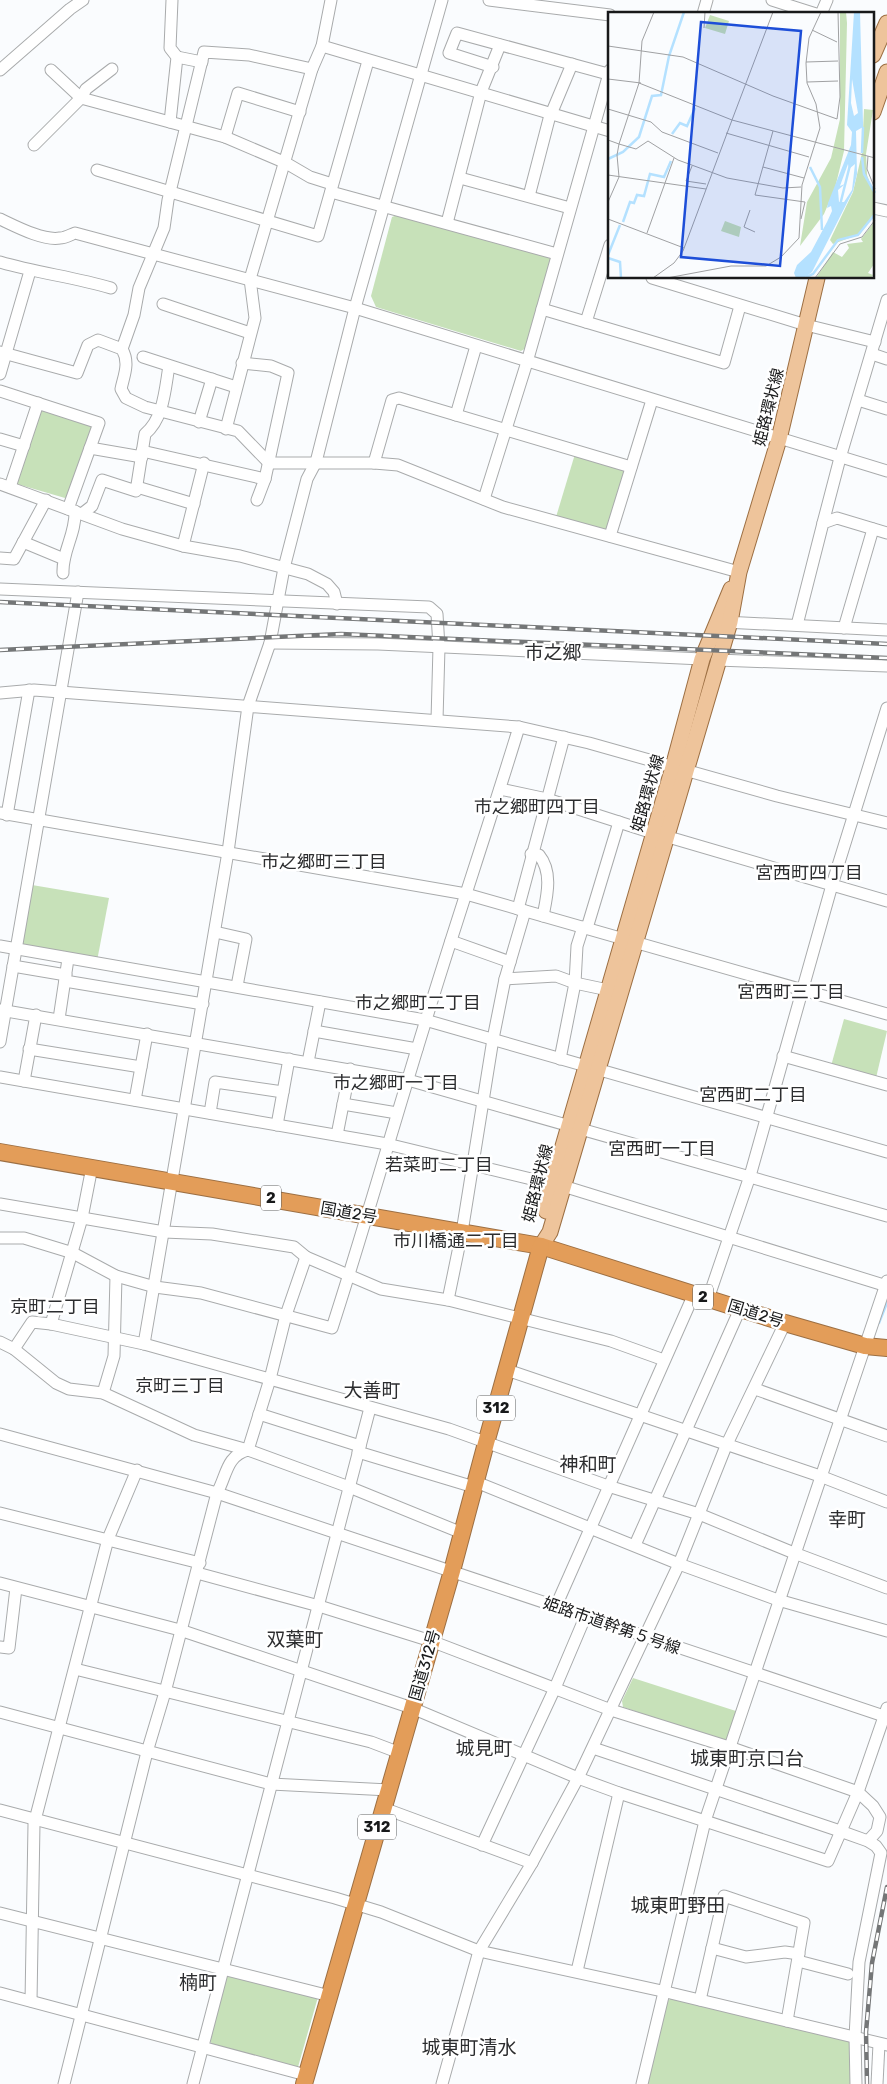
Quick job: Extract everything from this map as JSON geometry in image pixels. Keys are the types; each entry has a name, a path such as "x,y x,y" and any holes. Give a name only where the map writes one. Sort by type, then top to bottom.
{"highway":[{"name":"国道2号","path":"0,1152 541,1246 785,1323 865,1346 887,1348"},
{"name":"国道312号","path":"305,2080 452,1571 541,1246"},
{"name":"国道2号","path":"865,1346 875,1356 887,1360"}],"main road":[{"path":"874,53 887,23"},
{"path":"874,109 887,72"},
{"name":"姫路環状線","path":"541,1246 550,1232 557,1185 659,834 718,660 723,622 779,439 817,279"},
{"name":"姫路環状線","path":"680,769 702,659 723,622"},
{"name":"姫路環状線","path":"592,1068 608,990 629,940"}],"street":[{"path":"0,70 70,9 84,0"},
{"path":"172,0 170,48 177,57 202,62"},
{"path":"226,428 255,318 250,279 286,163 312,69 322,46 332,0"},
{"path":"144,1344 215,932 248,706 270,643 284,568 307,479 316,462 355,308 442,0"},
{"path":"489,0 608,15"},
{"path":"772,0 807,12"},
{"path":"822,12 827,0"},
{"path":"493,67 449,53 457,33 608,72"},
{"path":"447,223 481,92 493,67 500,45"},
{"path":"322,46 608,131"},
{"path":"312,69 249,55 204,52 170,193 164,228 139,288 134,315 122,349 127,365 120,390 126,398 198,422 238,431 269,463 316,462 398,465 504,507 739,572"},
{"path":"170,122 177,57"},
{"path":"97,170 318,236 368,61"},
{"path":"529,196 549,119 572,64"},
{"path":"34,146 81,98 86,90 112,69"},
{"path":"51,70 81,98 225,137 286,163 332,188 384,205 557,254"},
{"path":"484,499 527,362 608,75"},
{"path":"225,137 238,93 300,112"},
{"path":"460,178 570,208"},
{"path":"874,208 887,211"},
{"path":"0,219 22,230 53,238 61,238 75,233 355,308 652,400 739,424 779,439 887,471"},
{"path":"0,262 30,271 86,280 111,288"},
{"path":"586,322 607,265"},
{"path":"0,374 3,353 30,271"},
{"path":"658,279 740,306 875,342"},
{"path":"163,304 250,333"},
{"path":"798,625 840,458 886,305"},
{"path":"542,309 724,363 740,306"},
{"path":"3,353 77,373 88,345 98,340 122,349"},
{"path":"456,415 476,346"},
{"path":"872,354 887,359"},
{"path":"143,357 236,386"},
{"path":"242,364 271,366 288,373 269,463 258,500"},
{"path":"76,511 92,506 102,480 136,491 145,434 151,428 159,410 169,366"},
{"path":"198,422 212,379"},
{"path":"0,391 99,423 90,448 76,511 76,525 64,559 62,573"},
{"path":"374,463 392,400 399,398 631,467"},
{"path":"610,536 652,400"},
{"path":"858,400 887,409"},
{"path":"38,403 24,446 5,486 122,529 183,546 240,556 308,574 327,584 334,592 337,604"},
{"path":"0,439 24,446"},
{"path":"90,448 204,463 265,478"},
{"path":"183,546 204,463"},
{"path":"137,487 194,504"},
{"path":"0,558 14,558 46,500"},
{"path":"823,522 837,518 887,533"},
{"path":"844,628 873,529"},
{"path":"23,542 64,559"},
{"path":"0,589 429,608 437,614 439,647 437,720"},
{"path":"0,1042 3,1010 16,948 78,592"},
{"path":"723,622 887,630"},
{"path":"270,643 439,647 702,659"},
{"path":"718,660 887,666"},
{"path":"29,690 3,814 466,894 887,1014"},
{"path":"0,693 29,690 61,691 519,727 564,737 887,823"},
{"path":"556,1606 664,1360 701,1296 729,1236 750,1176 832,885 887,708"},
{"path":"0,1238 24,1238 73,1254 116,1276 155,1287 201,1293 332,1328 368,1215 387,1144 519,727"},
{"path":"448,1300 462,1232 493,1039 505,979 521,910 531,854 564,737"},
{"path":"500,789 547,800 887,901"},
{"path":"560,1059 575,983 577,946 619,822"},
{"path":"531,854 539,855 545,862 549,890 543,916"},
{"path":"215,932 246,938 237,986"},
{"path":"451,941 510,962"},
{"path":"0,946 426,1020 887,1152"},
{"path":"59,1019 68,959"},
{"path":"0,969 12,969 65,978 203,1004"},
{"path":"505,979 556,976 575,983 608,990"},
{"path":"308,1062 320,1002"},
{"path":"3,1010 408,1080 887,1216"},
{"path":"24,1081 36,1015"},
{"path":"314,1031 417,1049"},
{"path":"135,1100 147,1034"},
{"path":"30,1049 141,1067"},
{"path":"783,1056 887,1085"},
{"path":"277,1125 289,1059"},
{"path":"337,1135 350,1069"},
{"path":"0,1077 387,1144 473,1164 557,1185 886,1284 705,1821 662,1990 642,2084"},
{"path":"210,1113 215,1082 283,1092"},
{"path":"343,1104 397,1112"},
{"path":"51,1324 73,1254 92,1167"},
{"path":"0,1204 164,1232 212,1234 294,1247 306,1257 381,1289 448,1300 611,1341 664,1360"},
{"path":"248,1450 270,1379 286,1315 306,1257"},
{"path":"103,1394 114,1356 116,1276"},
{"path":"635,1545 740,1308"},
{"path":"14,1349 32,1322 51,1324 144,1344 449,1429 608,1486 699,1514 887,1588"},
{"path":"442,2084 479,1951 532,1863 593,1748 678,1564 726,1446 785,1323"},
{"path":"0,1342 14,1349 56,1383 69,1389 103,1394 194,1435 248,1450 462,1533"},
{"path":"507,1370 726,1446 820,1476 887,1502"},
{"path":"755,1389 887,1436"},
{"path":"193,2084 370,1408"},
{"path":"259,1414 359,1449 475,1485 590,1526 678,1564 778,1600 887,1630"},
{"name":"姫路市道幹第５号線","path":"0,1434 217,1493 754,1672 886,1713"},
{"path":"64,2084 102,1939 147,1752 165,1692 217,1493 229,1463 237,1453 248,1450"},
{"path":"31,2001 35,1819 108,1538 137,1470"},
{"path":"0,1513 108,1538 431,1641 611,1710 729,1747 858,1792 873,1806 880,1817 877,1831 868,1841"},
{"path":"0,1584 180,1630 412,1708 578,1778 619,1793 828,1861 858,1792 886,1713"},
{"path":"0,1647 9,1648 16,1588"},
{"path":"482,1845 555,1688 586,1616"},
{"path":"75,1669 371,1742 400,1752"},
{"path":"0,1712 271,1784 389,1790"},
{"path":"593,1748 868,1841 876,1846 881,1853 859,1962 855,2038 856,2084"},
{"path":"577,1971 619,1793"},
{"path":"383,1808 532,1863"},
{"path":"0,1810 249,1874 381,1912 479,1951 662,1990 883,2045 878,2084"},
{"path":"700,2000 724,1896 804,1923 786,2021"},
{"path":"0,1913 330,1996"},
{"path":"712,1948 746,1957 785,1952 848,1974"},
{"path":"0,1993 203,2046 305,2080"}],"green space":[{"path":"397,215 548,255 551,261 526,348 521,351 376,307 371,296 392,217"},
{"path":"41,410 92,425 69,496 65,498 17,484 15,481"},
{"path":"575,454 623,469 625,474 609,528 604,530 556,517"},
{"path":"32,885 109,898 97,961 24,948 21,943"},
{"path":"844,1019 887,1031 876,1078 831,1066"},
{"path":"633,1678 739,1712 728,1739 724,1742 623,1707 622,1701"},
{"path":"230,1974 318,1997 298,2067 212,2044 209,2039 226,1976"},
{"path":"672,1998 852,2039 851,2084 648,2084 667,2001"}],"waterway":[{"path":"879,1323 887,1303"}],"railway":[{"path":"0,602 887,644"},
{"path":"0,650 341,634 887,658"},
{"path":"867,2084 866,2032 872,1963 887,1887"}],"district":[{"name":"市之郷","path":"553,652"},
{"name":"市之郷町四丁目","path":"537,807"},
{"name":"市之郷町三丁目","path":"324,862"},
{"name":"宮西町四丁目","path":"809,873"},
{"name":"宮西町三丁目","path":"791,992"},
{"name":"市之郷町二丁目","path":"418,1003"},
{"name":"市之郷町一丁目","path":"396,1083"},
{"name":"宮西町二丁目","path":"753,1095"},
{"name":"宮西町一丁目","path":"662,1149"},
{"name":"若菜町二丁目","path":"439,1165"},
{"name":"市川橋通二丁目","path":"456,1241"},
{"name":"京町二丁目","path":"55,1307"},
{"name":"京町三丁目","path":"180,1386"},
{"name":"大善町","path":"372,1390"},
{"name":"神和町","path":"588,1464"},
{"name":"幸町","path":"847,1519"},
{"name":"双葉町","path":"295,1639"},
{"name":"城見町","path":"484,1748"},
{"name":"城東町京口台","path":"747,1758"},
{"name":"城東町野田","path":"678,1905"},
{"name":"楠町","path":"198,1982"},
{"name":"城東町清水","path":"469,2047"}]}
